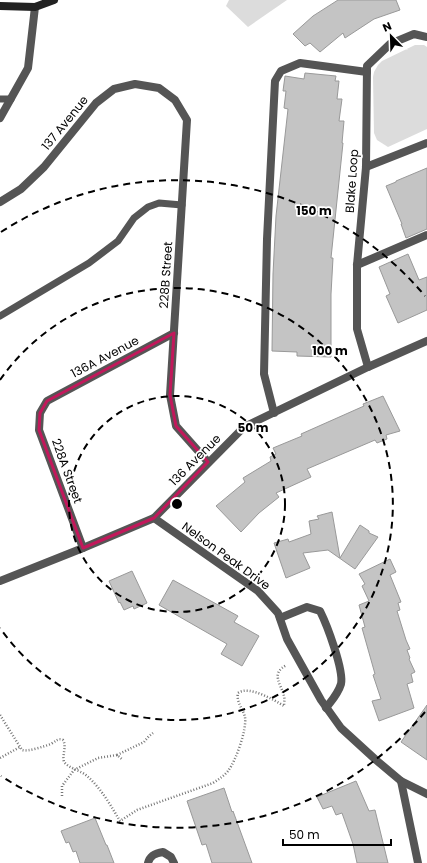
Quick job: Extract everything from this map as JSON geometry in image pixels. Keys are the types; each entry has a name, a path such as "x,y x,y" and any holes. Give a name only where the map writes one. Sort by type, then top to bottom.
{"street":[{"path":"0,6 35,7 54,0"},
{"path":"0,118 28,68 35,7"},
{"path":"274,413 264,374 267,240 275,81 281,71 300,63 367,72 367,66 390,44 414,34 427,37"},
{"name":"Blake Loop","path":"367,72 366,167 357,266 357,329 368,367"},
{"name":"137 Avenue","path":"0,202 21,188 44,167 96,103 114,89 135,84 159,88"},
{"name":"228B Street","path":"159,88 175,100 187,120 170,396 176,426 208,462"},
{"path":"366,167 427,143"},
{"path":"357,266 427,235"},
{"name":"136A Avenue","path":"47,401 174,333"},
{"name":"136 Avenue","path":"0,581 154,518 244,427 368,367 427,342"},
{"name":"228A Street","path":"47,401 40,413 39,430 83,548"},
{"name":"Nelson Peak Drive","path":"154,518 258,591 278,614 287,639 321,700 341,728 401,781 427,794"},
{"path":"280,618 308,607 320,611 340,668 341,682 338,693 326,708"},
{"path":"401,781 418,863"},
{"path":"148,863 149,859 155,853 163,852 171,857 174,863"}],"lane":[{"path":"0,99 11,99"},
{"path":"0,316 89,263 118,240 134,218 148,207 159,203 182,205"}],"path":[{"path":"0,715 20,747 26,751 61,739 65,742 63,756 64,762 74,770 85,774 93,781 120,821 137,810 213,783 229,771 246,726 238,693 243,691 254,691 273,699 284,706 285,698 278,675 280,670 287,665"},
{"path":"62,796 62,786 74,770 98,758 109,755 117,755 144,742 153,733"},
{"path":"0,758 20,747"},
{"path":"117,755 123,760"}],"highlighted area":[{"path":"174,333 170,395 176,426 208,462 154,518 83,548 39,430 40,413 47,401"}],"shaded area":[{"path":"229,0 287,0 248,27 226,6"},
{"path":"415,45 424,45 427,47 427,129 388,147 377,140 374,133 374,72 382,61"}],"building":[{"path":"338,0 396,0 400,10 374,19 345,38 343,33 320,52 310,43 305,46 293,34 313,16"},
{"path":"305,73 336,76 335,81 339,81 337,99 342,99 339,121 344,121 343,143 331,258 333,258 331,294 331,357 297,356 297,352 272,351 273,274 276,216 288,109 284,108 286,91 283,91 285,76 304,79"},
{"path":"427,168 427,229 406,238 402,224 386,186"},
{"path":"408,254 419,280 427,277 427,310 398,323 386,296 390,294 379,267"},
{"path":"383,396 400,431 386,435 387,439 377,443 375,440 307,469 311,477 276,493 279,497 259,513 241,532 216,506 245,482 243,478 271,461 270,457 276,454 273,448 302,436 301,434"},
{"path":"332,512 340,558 360,525 369,531 369,533 378,537 355,569 328,550 303,553 310,568 286,578 274,543 288,539 289,542 311,534 309,521 319,519 317,516"},
{"path":"390,559 396,572 390,575 401,602 398,603 400,610 397,611 410,649 407,650 409,659 415,672 411,674 413,682 407,684 414,708 379,721 372,701 381,699 373,675 375,674 362,628 365,627 359,605 369,601 362,586 365,584 359,574"},
{"path":"132,571 147,603 134,609 133,606 124,610 120,602 119,603 109,581"},
{"path":"173,580 238,616 234,622 259,636 242,666 221,654 227,644 159,605"},
{"path":"427,705 427,760 401,742"},
{"path":"356,781 369,811 375,810 388,863 357,863 353,844 342,813 336,815 332,806 323,809 317,797"},
{"path":"224,788 252,863 212,863 206,844 202,845 187,801"},
{"path":"95,818 114,863 80,863 76,851 73,852 69,842 66,843 61,831"}]}
